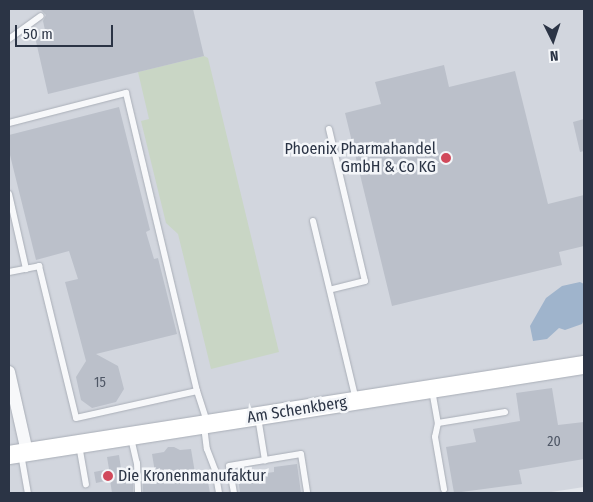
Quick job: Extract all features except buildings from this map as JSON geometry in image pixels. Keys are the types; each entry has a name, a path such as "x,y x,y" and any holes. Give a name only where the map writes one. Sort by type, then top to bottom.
{"main road":[{"name":"Am Schenkberg","path":"19,453 584,365"}],"street":[{"path":"9,372 19,453"}],"lane":[{"path":"9,39 41,16"},
{"path":"9,123 126,93 206,424 219,493"},
{"path":"329,129 365,281 330,290"},
{"path":"9,194 26,269"},
{"path":"313,221 357,401"},
{"path":"9,272 39,266 76,418 198,391"},
{"path":"432,389 438,423 435,437 444,489"},
{"path":"438,423 506,412"},
{"path":"258,416 265,460"},
{"path":"131,436 136,464 138,493"},
{"path":"78,444 86,484"},
{"path":"19,453 28,493"},
{"path":"234,493 230,466 301,454 307,493"}],"shaded area":[{"path":"9,9 584,9 584,487 545,493 9,493"}],"green space":[{"path":"204,56 208,58 279,352 211,369 178,234 166,223 141,121 149,119 138,72"}],"water":[{"path":"580,282 584,284 584,320 582,324 565,330 559,328 547,339 533,341 530,326 546,298 562,286"}],"place":[{"name":"Phoenix Pharmahandel GmbH & Co KG","path":"446,158"},
{"name":"Die Kronenmanufaktur","path":"108,476"}]}
